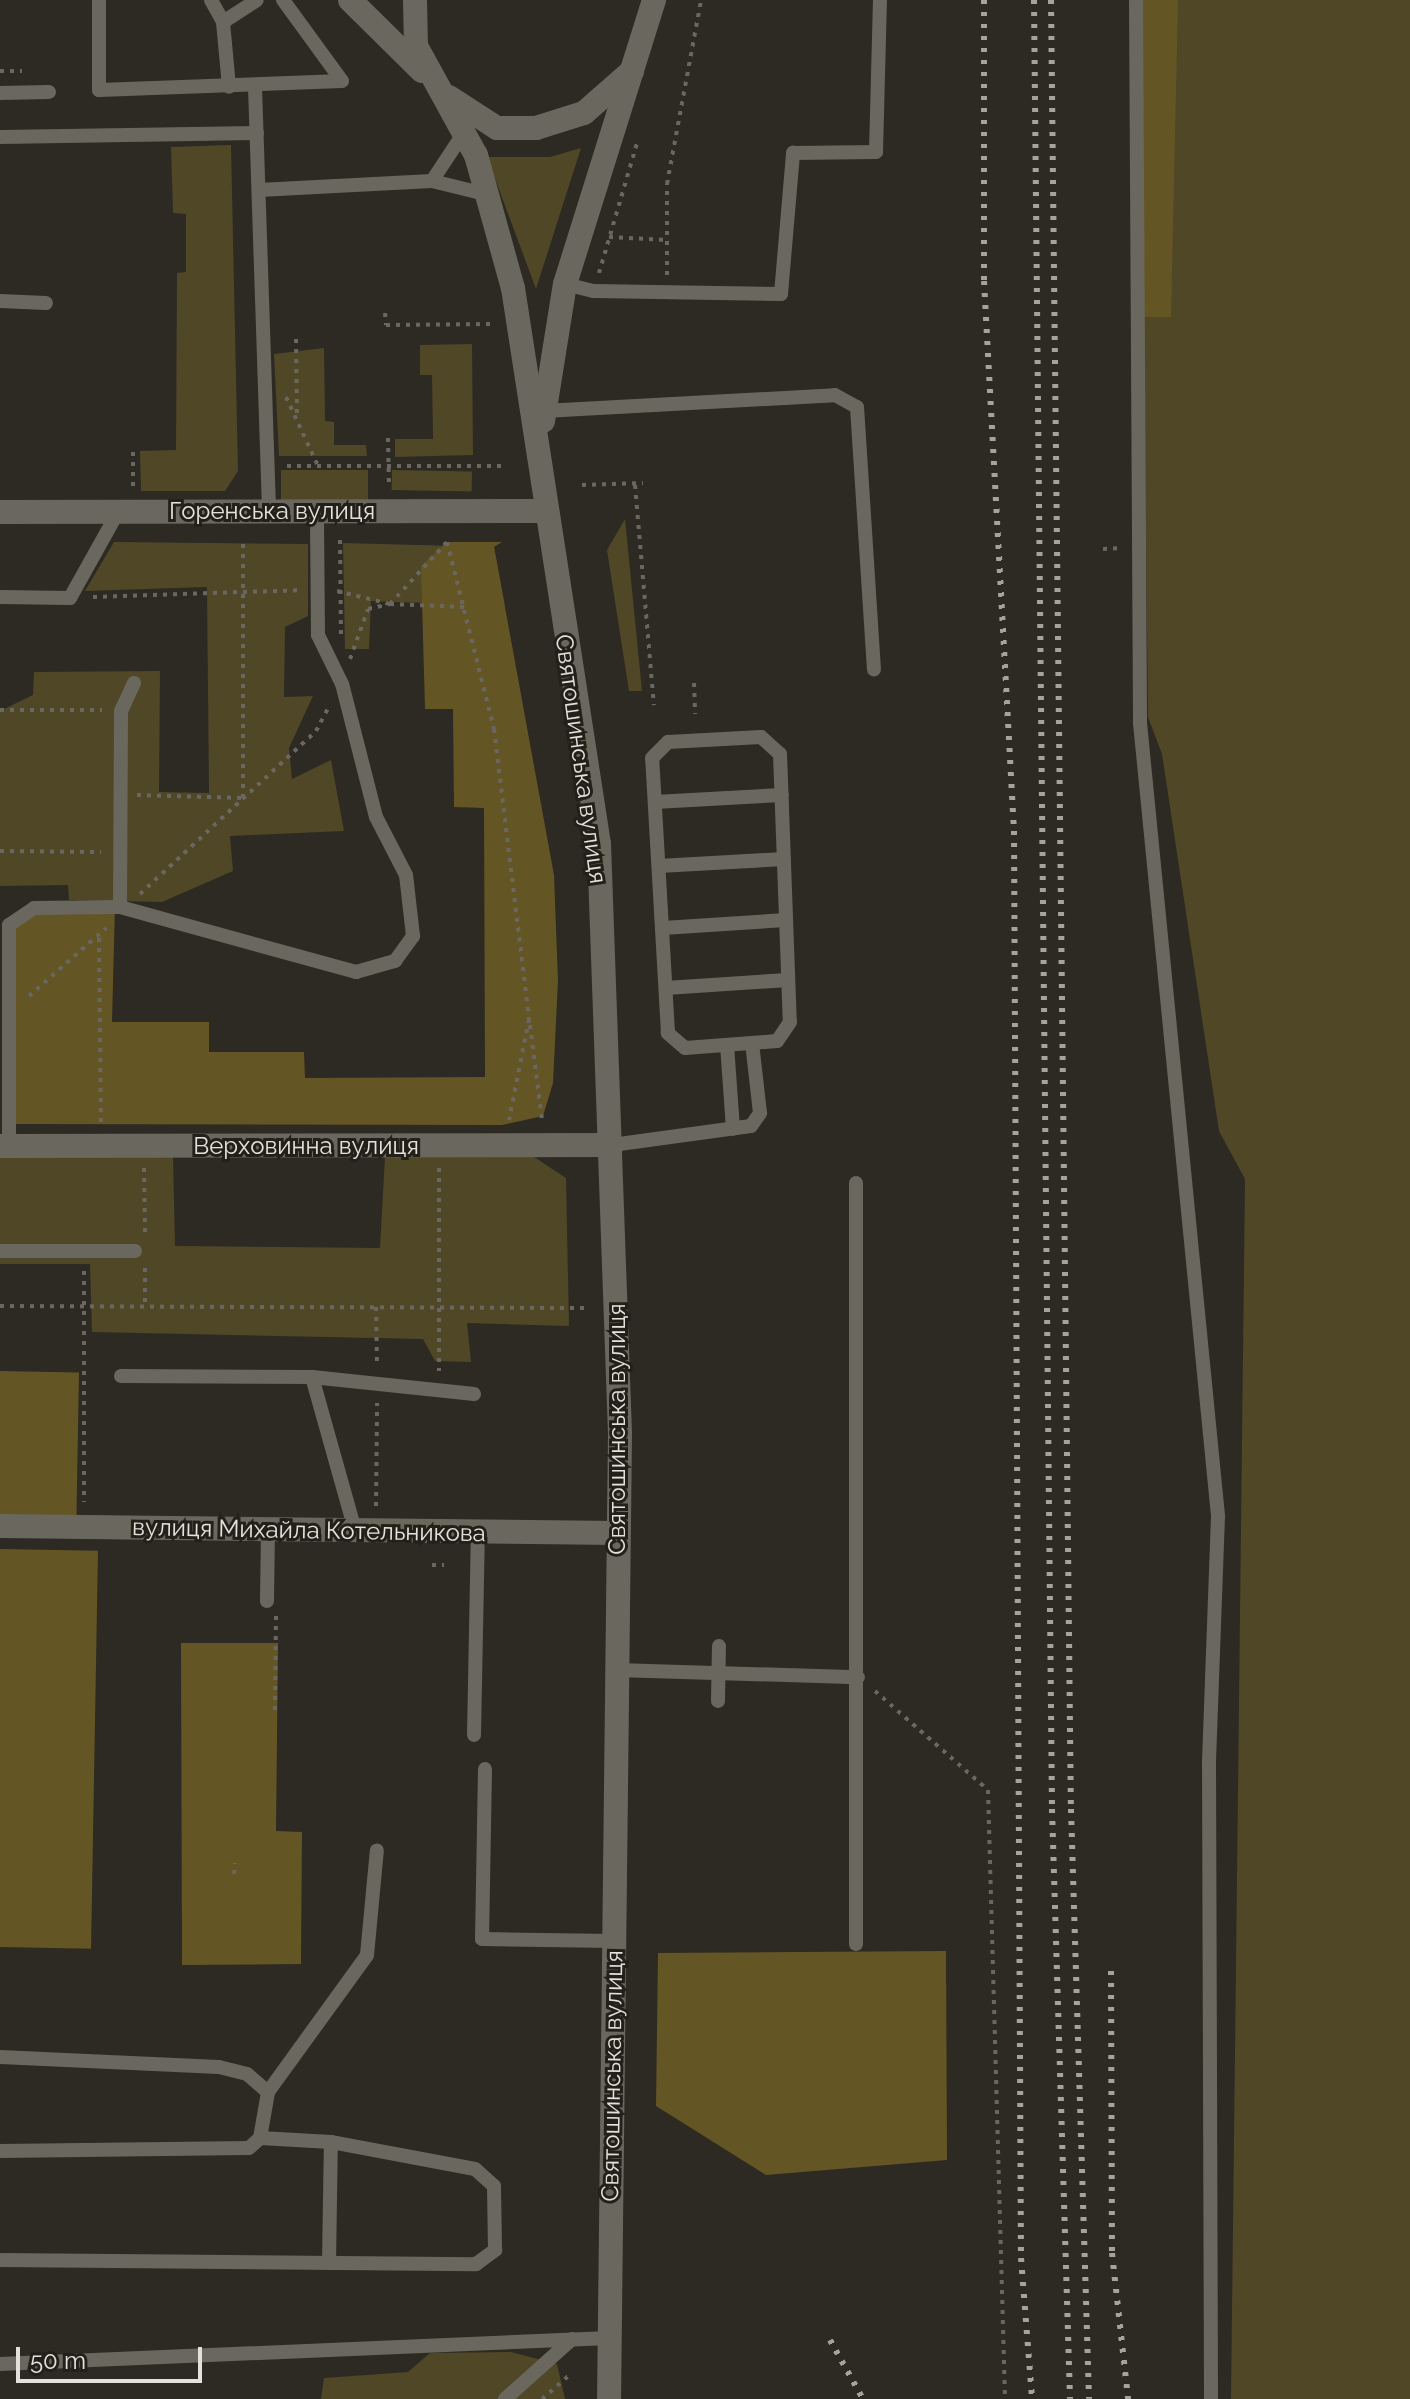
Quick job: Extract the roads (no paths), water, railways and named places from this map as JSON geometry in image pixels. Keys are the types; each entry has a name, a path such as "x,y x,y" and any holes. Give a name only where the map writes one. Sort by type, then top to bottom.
{"main road":[{"path":"350,0 474,118 497,128 536,128 584,113 634,69"},
{"path":"415,0 416,46 427,76"},
{"name":"Святошинська вулиця","path":"538,463 565,284 654,0"},
{"name":"Святошинська вулиця","path":"427,76 463,134 490,195 523,338 544,511 599,844 612,1145 618,1533 609,2399"},
{"name":"Горенська вулиця","path":"0,512 126,505 269,511 544,511"},
{"name":"Верховинна вулиця","path":"4,1146 612,1145"},
{"name":"вулиця Михайла Котельникова","path":"0,1526 618,1533"}],"lane":[{"path":"99,0 99,90 255,87 342,81 283,0"},
{"path":"211,0 223,22 229,87"},
{"path":"223,22 257,0"},
{"path":"565,284 667,294 781,294 793,153 876,152 880,0"},
{"path":"1136,0 1140,723 1218,1516 1209,1760 1211,2399"},
{"path":"255,87 269,511"},
{"path":"0,93 49,92"},
{"path":"0,137 257,133"},
{"path":"432,181 463,134"},
{"path":"259,190 432,181 490,195"},
{"path":"0,301 46,303"},
{"path":"544,411 835,395 857,407 874,669"},
{"path":"0,597 70,598 126,505"},
{"path":"4,1146 9,925 34,908 120,907 356,972 395,961 413,936 406,875 376,817 342,684 318,635 317,511"},
{"path":"120,907 121,711 134,683"},
{"path":"668,742 774,742 782,795 788,980 786,1034 752,1043 685,1048 672,1040 666,988 652,758 668,742"},
{"path":"655,802 782,795"},
{"path":"659,866 784,859"},
{"path":"663,928 786,920"},
{"path":"666,988 788,980"},
{"path":"612,1145 751,1126 760,1113 752,1043"},
{"path":"727,1045 733,1129"},
{"path":"856,1183 856,1944"},
{"path":"0,1251 135,1251"},
{"path":"121,1376 377,1379 439,1394 474,1394"},
{"path":"312,1377 355,1530"},
{"path":"267,1601 268,1529"},
{"path":"474,1735 478,1532"},
{"path":"718,1701 719,1646"},
{"path":"616,1670 858,1677"},
{"path":"485,1769 482,1939 613,1941"},
{"path":"260,2138 268,2092 363,1965 377,1850"},
{"path":"0,2057 219,2067 247,2074 268,2092"},
{"path":"0,2151 233,2153 260,2138 331,2142 487,2175 494,2186 495,2250 476,2264 0,2260"},
{"path":"329,2263 331,2142"},
{"path":"0,2364 609,2338"},
{"path":"505,2399 572,2339"}],"railway":[{"path":"984,0 984,281 1014,831 1021,2258 1032,2399"},
{"path":"1034,0 1052,1809 1070,2399"},
{"path":"1051,0 1071,1809 1089,2399"},
{"path":"1111,1971 1112,2253 1128,2399"},
{"path":"830,2340 863,2399"}]}
